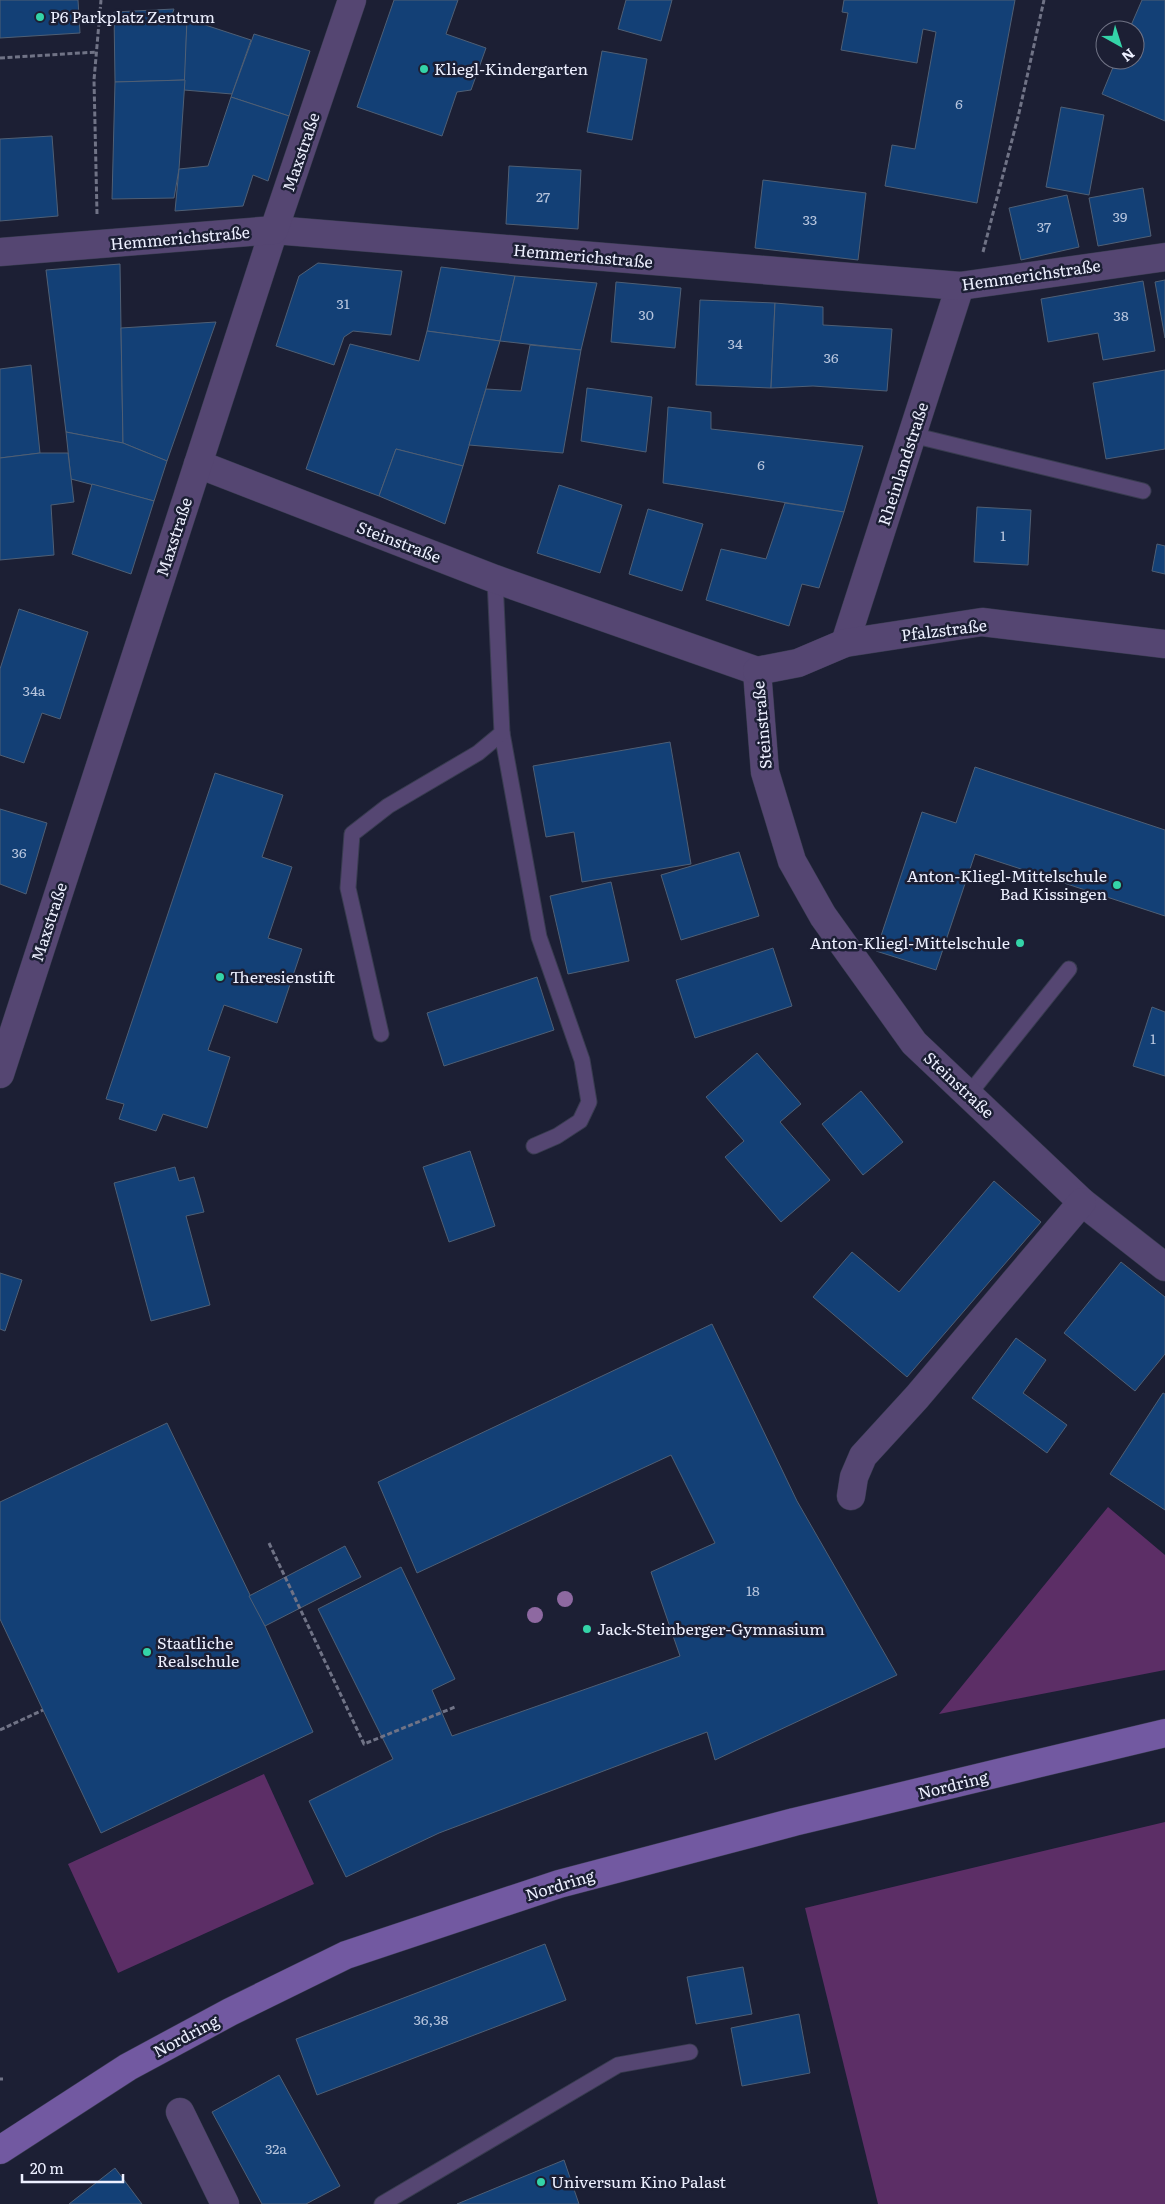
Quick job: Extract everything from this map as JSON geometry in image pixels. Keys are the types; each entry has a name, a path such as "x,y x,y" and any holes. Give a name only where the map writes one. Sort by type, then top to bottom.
{"main road":[{"name":"Nordring","path":"0,2150 128,2067 230,2012 346,1955 559,1884 794,1822 1165,1732"}],"street":[{"name":"Maxstraße","path":"0,1074 274,230 352,0"},
{"name":"Hemmerichstraße","path":"0,252 274,230 968,285 1165,257"},
{"name":"Rheinlandstraße","path":"845,643 912,435 968,285"},
{"name":"Steinstraße","path":"198,464 495,579 757,671 765,772 792,862 823,916 914,1043 1082,1202 1165,1267"},
{"name":"Pfalzstraße","path":"757,671 798,663 845,643 982,622 1165,644"},
{"path":"851,1496 854,1477 863,1456 918,1397 1082,1202"},
{"path":"180,2112 225,2204"}],"lane":[{"path":"912,435 1143,491"},
{"path":"495,579 502,733 540,938 582,1060 589,1102 580,1121 557,1136 534,1146"},
{"path":"381,1034 348,888 352,834 388,806 478,753 502,733"},
{"path":"969,1094 1069,969"},
{"path":"382,2204 618,2065 690,2052"}],"path":[{"path":"97,244 94,80 101,0"},
{"path":"968,285 1019,113 1044,0"},
{"path":"0,58 97,52"},
{"path":"269,1543 364,1744 455,1707"},
{"path":"0,1730 43,1710"}],"shaded area":[{"path":"1108,1507 1165,1555 1165,1670 939,1714"},
{"path":"264,1774 314,1884 118,1973 68,1864"},
{"path":"1165,1822 1165,2204 878,2204 805,1908"}],"building":[{"name":"P6 Parkplatz Zentrum","path":"0,0 78,0 80,33 0,38"},
{"name":"Kliegl-Kindergarten","path":"394,0 458,0 446,34 486,48 471,90 457,92 442,136 357,107"},
{"path":"626,0 672,0 661,41 618,29"},
{"path":"844,0 1015,0 977,203 885,186 892,145 915,149 936,32 923,29 917,63 841,50 848,13 842,12"},
{"path":"1142,0 1165,0 1165,121 1102,94 1112,70 1145,70 1145,20 1133,20"},
{"path":"174,9 172,15 187,19 185,80 115,82 114,12"},
{"path":"187,19 251,40 232,94 184,90"},
{"path":"254,34 310,51 289,116 231,97"},
{"path":"602,51 647,59 632,140 587,132"},
{"path":"185,80 179,169 174,198 112,199 115,82"},
{"path":"231,97 289,116 268,181 253,175 243,206 175,211 179,169 208,166"},
{"path":"1061,107 1104,115 1089,195 1046,187"},
{"path":"52,136 58,216 0,221 0,139"},
{"path":"509,166 581,170 578,229 506,224"},
{"path":"763,180 866,193 858,260 755,248"},
{"path":"1143,188 1151,236 1098,246 1089,198"},
{"path":"1067,195 1079,247 1021,260 1009,208"},
{"path":"318,263 402,271 391,335 353,331 344,337 334,365 276,346 299,276"},
{"path":"120,264 123,443 66,432 46,270"},
{"path":"441,267 515,276 500,341 427,331"},
{"path":"515,276 597,283 581,350 500,341"},
{"path":"1165,280 1165,338 1155,282"},
{"path":"1143,281 1155,351 1103,360 1098,333 1048,342 1041,299"},
{"path":"616,282 681,288 675,348 611,342"},
{"path":"700,300 775,303 771,388 696,385"},
{"path":"775,303 823,307 823,325 892,329 887,391 813,386 771,388"},
{"path":"216,322 167,461 123,443 121,328"},
{"path":"427,331 500,341 463,466 396,449 379,496 306,469 350,344 419,361"},
{"path":"530,345 581,350 563,453 469,445 486,389 521,391"},
{"path":"31,365 40,453 0,458 0,369"},
{"path":"1165,370 1165,449 1106,459 1093,383"},
{"path":"587,388 652,397 646,452 581,441"},
{"path":"668,407 711,412 711,429 863,446 844,512 663,483"},
{"path":"66,432 123,443 167,461 154,501 71,479"},
{"path":"396,449 463,466 445,524 379,496"},
{"path":"40,453 68,453 74,502 51,505 54,555 0,560 0,458"},
{"path":"92,484 154,501 131,574 72,554"},
{"path":"559,485 622,505 600,573 537,553"},
{"path":"785,503 844,512 819,588 802,584 789,626 706,600 721,549 766,559"},
{"path":"977,507 1031,510 1028,565 974,562"},
{"path":"648,509 703,524 682,591 629,574"},
{"path":"1157,544 1165,546 1165,574 1152,571"},
{"path":"19,609 88,632 60,719 42,713 24,763 0,755 0,669"},
{"path":"670,742 691,864 582,882 574,832 546,837 533,766"},
{"name":"Anton-Kliegl-Mittelschule Bad Kissingen","path":"975,767 1165,830 1165,916 975,854 936,970 876,951 922,812 956,823"},
{"name":"Theresienstift","path":"215,773 283,795 262,857 292,867 268,938 302,949 277,1023 224,1005 208,1050 230,1057 207,1128 163,1114 156,1131 119,1119 124,1104 106,1099"},
{"path":"0,809 47,823 26,894 0,884"},
{"path":"739,852 759,916 681,940 661,875"},
{"path":"611,882 629,961 568,974 550,896"},
{"path":"773,948 792,1006 695,1038 676,980"},
{"path":"537,977 554,1030 444,1066 427,1013"},
{"path":"1152,1007 1165,1012 1165,1076 1133,1066"},
{"path":"757,1053 801,1104 780,1122 830,1180 781,1222 725,1157 744,1141 706,1097"},
{"path":"861,1091 903,1142 863,1175 822,1124"},
{"path":"470,1151 495,1226 449,1242 423,1167"},
{"path":"175,1167 179,1181 194,1177 204,1212 186,1216 210,1305 151,1321 114,1183"},
{"path":"994,1181 1041,1222 907,1377 813,1297 852,1252 899,1292"},
{"path":"1121,1262 1165,1297 1165,1354 1135,1391 1064,1333"},
{"path":"0,1273 22,1280 5,1331 0,1329"},
{"name":"Jack-Steinberger-Gymnasium","path":"712,1324 797,1501 897,1675 715,1760 707,1732 439,1833 346,1877 309,1801 393,1759 318,1609 401,1567 455,1679 432,1690 452,1736 680,1656 651,1572 715,1543 671,1455 417,1573 378,1482"},
{"path":"1016,1338 1046,1360 1023,1393 1067,1425 1047,1453 972,1398"},
{"path":"1163,1393 1165,1394 1165,1510 1110,1474"},
{"path":"167,1423 265,1626 313,1732 101,1833 0,1619 0,1502"},
{"path":"345,1546 361,1577 265,1626 249,1596"},
{"path":"545,1944 566,2000 317,2095 296,2039"},
{"path":"743,1967 752,2014 696,2024 687,1977"},
{"path":"799,2014 810,2073 742,2086 731,2028"},
{"path":"279,2075 340,2186 306,2204 262,2204 212,2112"},
{"name":"Universum Kino Palast","path":"564,2160 579,2204 457,2204"},
{"path":"115,2168 142,2204 69,2204"}],"place":[{"name":"P6 Parkplatz Zentrum","path":"40,17"},
{"name":"Kliegl-Kindergarten","path":"424,69"},
{"name":"Anton-Kliegl-Mittelschule Bad Kissingen","path":"1117,885"},
{"name":"Anton-Kliegl-Mittelschule","path":"1020,943"},
{"name":"Theresienstift","path":"220,977"},
{"name":"Jack-Steinberger-Gymnasium","path":"587,1629"},
{"name":"Staatliche Realschule","path":"147,1652"},
{"name":"Universum Kino Palast","path":"541,2182"}]}
